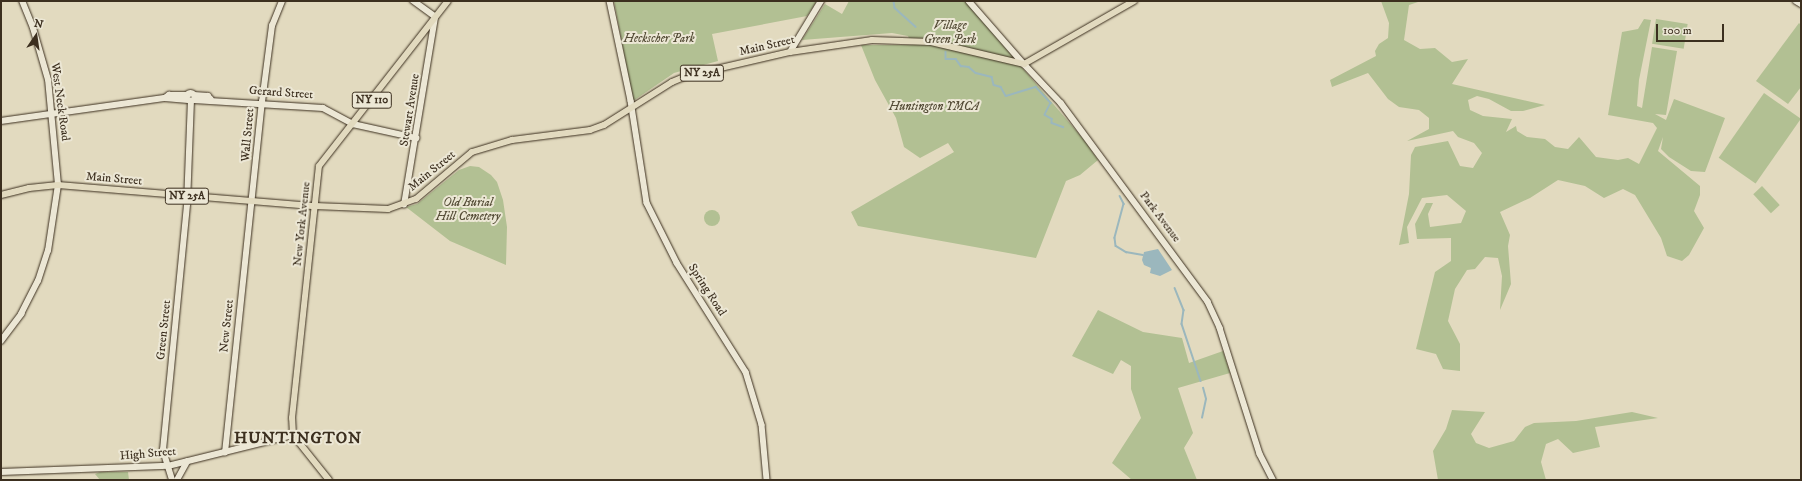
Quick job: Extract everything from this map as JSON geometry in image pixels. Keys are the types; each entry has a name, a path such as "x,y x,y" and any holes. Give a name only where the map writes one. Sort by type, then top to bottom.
{"main road":[{"name":"West Neck Road","path":"1,341 21,314 38,282 48,251 58,185 50,116 48,80 43,60 22,1"},
{"name":"Wall Street","path":"252,201 262,102 272,26 282,1"},
{"path":"412,1 434,17"},
{"name":"New York Avenue","path":"294,435 292,418 319,166 448,1"},
{"name":"Spring Road","path":"610,1 647,203 677,263 736,354 752,386 762,425 767,480"},
{"path":"790,52 821,1"},
{"name":"Park Avenue","path":"970,1 1024,64 1061,103 1208,302 1220,328 1260,454 1273,480"},
{"path":"1024,64 1134,1"},
{"path":"1796,1 1801,4"},
{"name":"Stewart Avenue","path":"404,205 416,138 434,17"},
{"name":"Main Street","path":"1,195 29,188 58,185 373,210 404,205 480,149 512,140 590,130 631,109 672,82 686,76 790,52 857,41 931,42 1024,64"},
{"name":"Gerard Street","path":"1,121 50,116 165,98 191,98 262,102 323,108 353,124 416,138"},
{"name":"Green Street","path":"172,480 163,450 188,196 191,98"},
{"name":"New Street","path":"225,453 252,201"},
{"path":"294,435 329,480"},
{"name":"High Street","path":"1,472 168,466 294,435"},
{"path":"177,480 187,462"}],"green space":[{"name":"Heckscher Park","path":"614,1 817,1 807,16 712,34 718,61 674,73 633,101"},
{"path":"849,1 965,1 1085,141 1098,160 1080,175 1066,181 1036,258 858,226 851,212 954,152 948,143 920,158 904,147 896,118 875,80 861,45 912,45 908,36 892,33 802,40 825,4 842,14"},
{"path":"1381,1 1421,1 1409,5 1404,40 1420,49 1435,48 1452,62 1468,59 1452,84 1545,105 1523,111 1511,111 1489,99 1477,96 1468,100 1470,110 1483,116 1512,119 1506,132 1516,126 1517,131 1527,137 1545,139 1555,147 1568,149 1579,137 1596,157 1618,160 1628,158 1639,164 1657,128 1653,123 1608,115 1622,32 1638,29 1644,19 1651,20 1639,80 1637,106 1642,108 1652,47 1677,51 1666,115 1655,114 1666,120 1674,99 1725,118 1705,172 1691,171 1669,157 1661,149 1663,137 1658,151 1700,186 1700,195 1694,211 1704,228 1689,255 1682,261 1667,256 1661,238 1635,195 1623,189 1604,198 1585,186 1558,180 1530,198 1500,212 1510,235 1508,246 1511,284 1500,310 1502,276 1498,258 1485,257 1475,269 1467,270 1455,289 1448,321 1460,344 1460,371 1443,369 1436,354 1416,349 1435,272 1451,261 1451,238 1417,239 1415,224 1426,203 1433,203 1428,214 1430,227 1461,223 1466,211 1447,195 1422,198 1407,227 1409,243 1399,245 1409,194 1411,155 1415,147 1448,141 1460,166 1473,168 1482,153 1474,143 1458,137 1453,131 1407,141 1429,129 1429,118 1419,110 1399,107 1388,99 1368,73 1332,87 1330,80 1376,56 1375,51 1379,44 1388,38 1389,23"},
{"path":"1656,19 1688,24 1684,49 1652,44"},
{"path":"1799,23 1801,25 1801,87 1788,104 1756,81"},
{"path":"1764,93 1801,119 1756,184 1719,158"},
{"name":"Old Burial Hill Cemetery","path":"470,166 479,167 491,175 497,182 503,200 507,227 506,265 450,241 406,207 417,204 459,170"},
{"path":"1762,186 1780,205 1771,213 1753,194"},
{"path":"712,210 719,215 720,218 715,225 712,226 705,221 704,218 709,211"},
{"path":"1098,310 1143,332 1182,338 1189,363 1223,351 1230,373 1178,388 1193,433 1184,448 1197,480 1132,480 1112,463 1141,418 1131,389 1131,366 1121,360 1113,374 1072,356"},
{"path":"1452,410 1485,412 1471,434 1476,443 1489,448 1514,441 1525,427 1534,423 1576,421 1632,412 1658,418 1595,427 1600,447 1573,453 1558,439 1546,444 1541,462 1546,480 1438,480 1433,451 1446,429"},
{"path":"100,472 128,472 129,480 100,480 95,474"}],"water":[{"path":"1158,249 1172,270 1160,276 1150,273 1151,268 1144,265 1142,260 1144,252"}],"waterway":[{"path":"894,1 895,8 916,27"},
{"path":"946,52 946,59 956,59 961,66 969,67 976,73 992,77 994,85 1001,87 1006,96 1036,87 1051,103 1045,115 1052,119 1052,123 1063,127"},
{"path":"1120,196 1124,204 1115,238 1116,246 1126,252 1143,255"},
{"path":"1175,288 1184,310 1182,324 1201,381"},
{"path":"1202,418 1206,399 1203,388"}],"district":[{"name":"HUNTINGTON","path":"298,438"}],"park label":[{"name":"Village Green Park","path":"950,33"},
{"name":"Huntington YMCA","path":"934,107"}]}
